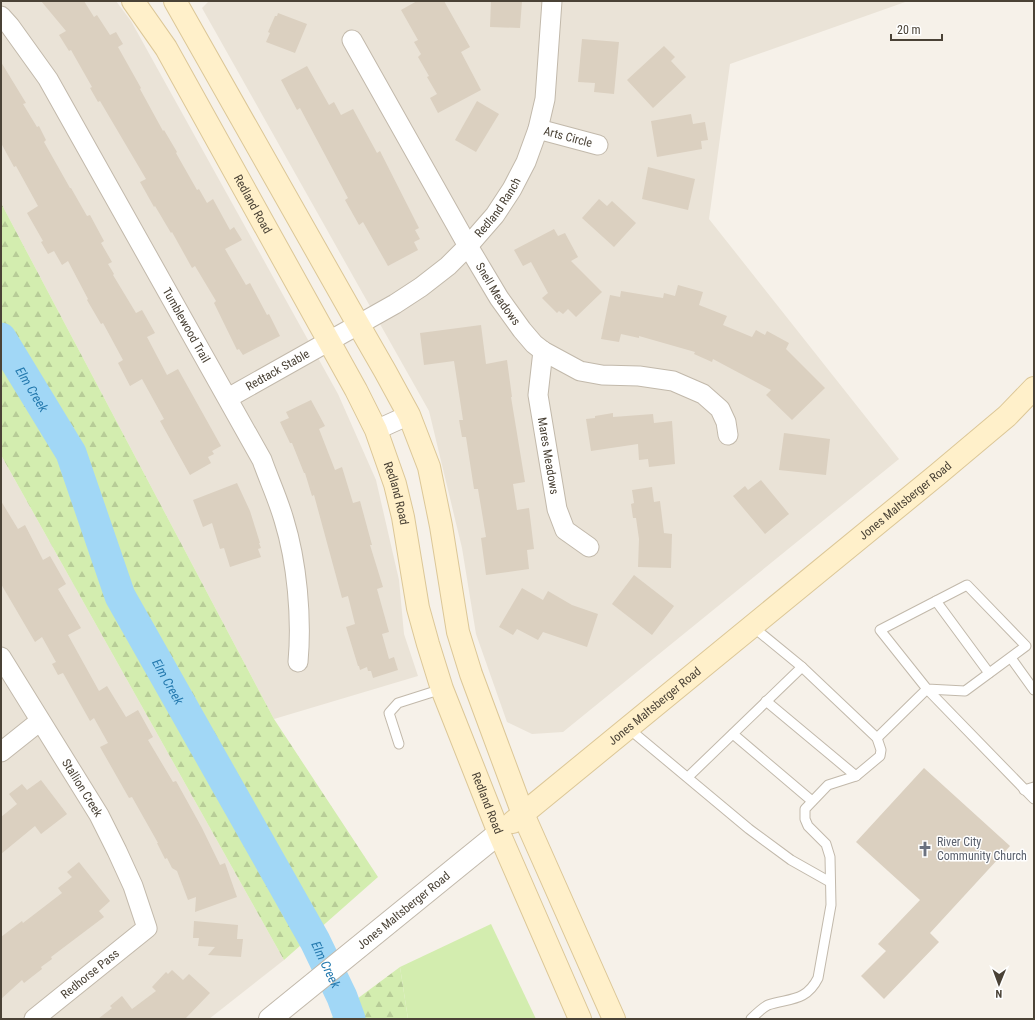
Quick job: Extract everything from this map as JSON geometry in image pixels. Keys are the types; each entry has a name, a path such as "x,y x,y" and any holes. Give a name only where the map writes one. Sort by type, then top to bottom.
{"main road":[{"name":"Redland Road","path":"133,1 166,48 376,430 398,497 403,517 418,608 442,689 499,833 580,1019"},
{"path":"175,1 409,415 429,467 436,496 458,632 471,674 523,814 614,1019"},
{"name":"Jones Maltsberger Road","path":"499,833 938,474 1007,416 1034,388"}],"street":[{"name":"Redland Ranch","path":"328,341 421,287 448,266 495,215 512,189 526,162 538,129 545,99 552,1"},
{"name":"Tumblewood Trail","path":"1,16 10,26 48,79 262,460 284,520 291,548 299,603 298,662"},
{"name":"Snell Meadows","path":"352,40 468,246 500,298 522,330 534,344 543,351 580,371 602,375 639,376 673,380 702,394 720,409 726,422 728,435"},
{"name":"Arts Circle","path":"538,129 598,145"},
{"name":"Redtack Stable","path":"228,398 328,341"},
{"name":"Mares Meadows","path":"543,351 538,395 557,510 565,530 589,547"},
{"path":"376,430 409,415"},
{"name":"Stallion Creek","path":"1,656 99,815 133,886 146,928"},
{"path":"1,752 40,721"},
{"name":"Jones Maltsberger Road","path":"270,1019 499,833"},
{"name":"Redhorse Pass","path":"34,1019 146,928"}],"lane":[{"path":"877,738 927,689 965,691 1026,646 967,585 880,630 927,689 1034,799"},
{"path":"936,601 990,673"},
{"path":"752,626 802,667 877,738 881,750 880,756 856,776 828,785 805,809 805,819 808,826 826,844 830,857 830,905 818,978 815,985 798,999 767,1006 752,1019"},
{"path":"1011,658 1034,690"},
{"path":"688,777 802,667"},
{"path":"399,744 389,713 398,703 442,689"},
{"path":"766,701 856,776"},
{"path":"628,728 761,838 791,860 830,882"},
{"path":"732,734 812,801"},
{"path":"1024,790 1034,787"}],"shaded area":[{"path":"1,1 116,1 131,21 338,394 376,480 399,580 404,634 418,676 274,719 1,203"},
{"path":"209,1 908,1 730,64 709,219 899,459 563,732 532,734 507,722 476,634 462,548 429,411 202,8"},
{"path":"1,455 284,960 209,1019 1,1019"}],"green space":[{"path":"1,203 274,719 378,877 284,960 1,455"},
{"path":"491,924 536,1019 408,1019 400,967"},
{"path":"400,967 408,1019 330,1019"}],"building":[{"path":"41,1 84,1 94,17 97,15 110,35 116,32 123,44 118,47 163,131 164,130 177,152 176,153 197,190 199,189 207,203 213,199 230,230 234,227 242,240 225,249 246,285 250,283 267,315 269,314 280,336 243,355 239,349 237,350 214,303 216,301 195,266 192,268 172,232 171,233 155,206 154,207 140,182 146,179 100,101 98,102 90,88 92,87 71,50 69,51 59,35 66,31"},
{"path":"417,1 444,1 470,47 461,52 481,90 438,113 430,98 437,94 418,57 421,54 414,42 418,40 401,10"},
{"path":"491,1 522,1 520,28 490,27"},
{"path":"278,13 307,24 295,53 266,42 270,33 268,32 275,16 277,16"},
{"path":"582,39 619,42 614,94 594,92 595,83 578,82"},
{"path":"664,46 675,57 671,61 686,77 653,108 627,80"},
{"path":"1,62 26,103 23,104 37,127 39,126 46,140 44,142 70,188 87,216 90,215 104,241 101,243 112,262 108,264 114,274 113,275 136,313 142,310 155,333 147,337 167,375 178,369 221,446 212,451 214,454 208,457 211,463 190,475 160,421 164,419 142,379 130,386 118,363 123,360 103,323 101,324 87,300 88,299 68,261 62,265 54,251 48,254 41,242 43,241 27,213 38,206 16,166 14,167 1,143"},
{"path":"307,66 329,105 334,102 341,115 353,109 377,153 380,151 419,228 415,230 420,239 414,242 418,250 388,266 363,222 359,225 345,200 348,198 300,108 297,110 281,80"},
{"path":"477,101 499,114 476,152 455,140"},
{"path":"691,114 693,124 705,122 708,140 701,141 702,149 657,157 651,121"},
{"path":"648,167 695,179 688,210 642,199"},
{"path":"599,199 607,206 612,201 636,223 614,247 582,218"},
{"path":"554,229 558,236 565,233 578,257 571,261 602,292 576,317 568,309 563,314 559,311 557,313 542,298 548,293 531,262 523,266 514,250"},
{"path":"678,285 703,292 699,305 727,316 723,325 752,337 756,330 765,335 767,331 789,343 786,349 825,388 792,420 766,395 771,390 713,359 712,362 694,354 695,352 639,336 639,338 621,334 619,342 601,339 610,295 620,297 621,291 663,298 664,293 675,296"},
{"path":"481,325 486,364 507,360 511,397 525,482 513,484 517,510 529,508 534,549 527,550 529,569 486,575 481,538 486,537 478,489 474,489 466,437 462,437 459,420 463,420 454,361 424,365 420,333"},
{"path":"311,400 325,426 319,429 335,470 342,467 353,503 360,501 372,545 370,545 383,587 377,589 389,632 382,634 389,659 394,657 398,670 373,678 371,671 368,671 367,667 360,670 358,666 346,627 355,624 348,596 342,598 314,495 312,496 305,473 292,443 290,443 280,422 289,418 286,412"},
{"path":"613,413 613,417 653,414 654,423 672,421 675,464 649,467 648,459 639,460 638,444 591,451 586,419"},
{"path":"784,433 830,439 826,475 779,470"},
{"path":"761,480 789,514 765,534 733,496 745,486 748,490"},
{"path":"237,483 250,511 260,543 261,548 258,549 261,557 230,567 224,548 220,549 212,523 203,527 193,500"},
{"path":"652,487 654,502 660,501 664,533 672,534 671,568 638,567 639,539 636,518 633,518 631,504 634,503 632,490"},
{"path":"1,501 18,529 25,525 43,560 50,556 66,584 58,589 81,628 68,635 99,691 107,686 126,717 138,710 153,737 148,740 173,782 176,781 202,828 220,865 225,863 237,897 195,912 196,897 188,900 177,871 172,868 167,858 165,859 158,843 132,797 129,798 100,747 108,743 94,718 90,721 63,673 58,675 52,664 56,662 42,637 35,642 1,584"},
{"path":"634,575 674,606 652,635 612,604"},
{"path":"522,588 543,600 548,591 572,605 598,614 587,647 543,632 538,640 517,629 513,635 499,627"},
{"path":"924,768 1010,846 930,933 939,942 884,999 861,976 886,951 878,944 920,900 856,842"},
{"path":"41,780 67,814 41,834 35,826 1,854 1,817 17,804 9,794 22,784 27,790"},
{"path":"79,862 110,901 99,911 104,917 51,957 52,959 41,967 42,969 24,983 22,980 1,999 1,937 22,921 23,923 62,893 58,888 72,877 67,872"},
{"path":"194,921 238,925 237,939 243,939 241,957 208,955 215,947 198,946 199,938 193,938"},
{"path":"172,970 183,980 189,974 210,993 185,1019 98,1019 112,1008 110,1006 122,996 132,1009 156,991 152,987 166,972 168,974"}],"waterway":[{"name":"Elm Creek","path":"1,338 71,453 120,596 315,941 342,997 350,1019"}],"place":[{"name":"River City Community Church","path":"925,849"}]}
